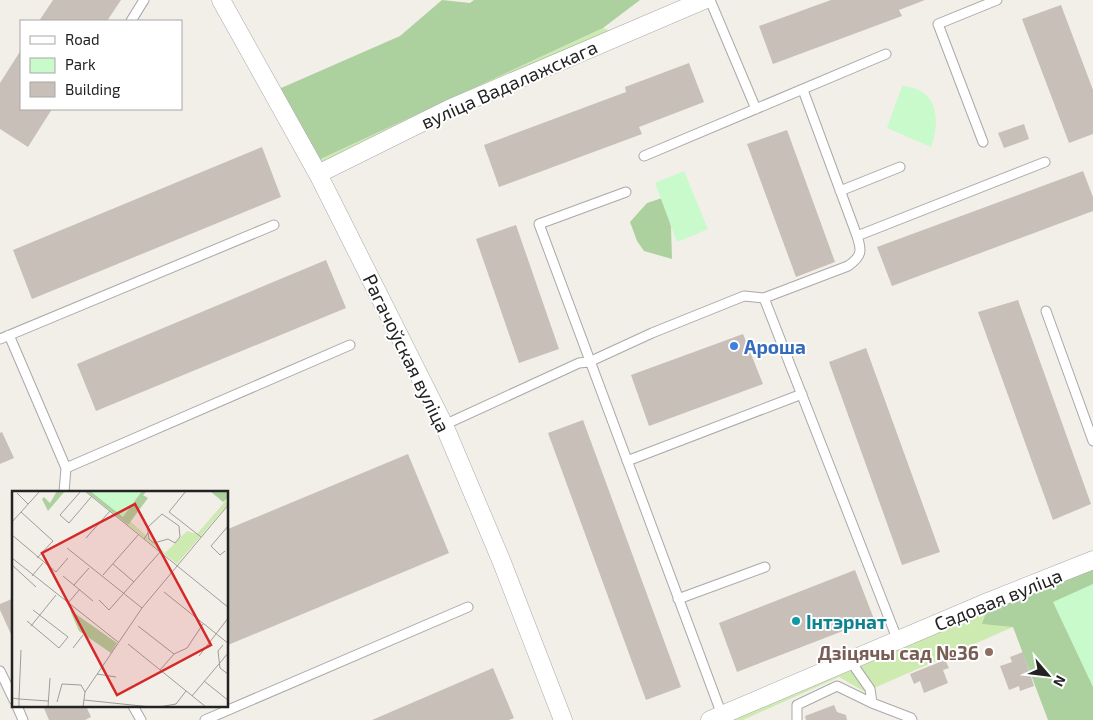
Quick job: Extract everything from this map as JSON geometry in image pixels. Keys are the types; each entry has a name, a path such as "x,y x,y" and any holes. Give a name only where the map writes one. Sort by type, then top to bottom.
{"street":[{"name":"Рагачоўская вуліца","path":"221,0 318,174 444,425 501,560 563,720"},
{"name":"вуліца Вадалажскага","path":"318,174 451,108 704,0"},
{"name":"Садовая вуліца","path":"716,718 990,601 1093,560"}],"lane":[{"path":"132,20 144,0"},
{"path":"710,0 756,109"},
{"path":"983,142 938,24 997,0"},
{"path":"644,156 886,54"},
{"path":"444,425 578,363 589,362 652,333 744,296 764,298 848,266 856,260 861,248 803,90"},
{"path":"857,236 1045,162"},
{"path":"840,191 900,167"},
{"path":"626,192 539,224 678,598 716,718"},
{"path":"0,339 274,225"},
{"path":"764,298 898,641"},
{"path":"1046,311 1093,442"},
{"path":"9,335 66,468 64,491"},
{"path":"66,468 350,345"},
{"path":"627,460 802,394"},
{"path":"678,598 765,567"},
{"path":"205,720 468,607"},
{"path":"853,660 856,669 870,689 872,703"},
{"path":"0,672 12,696"},
{"path":"797,720 797,705 837,686 912,720"},
{"path":"18,708 23,720"},
{"path":"134,708 141,720"}],"green space":[{"path":"442,0 470,3 474,0 640,0 603,28 312,163 272,92 400,36"},
{"path":"603,28 611,31 332,166 312,163"},
{"path":"902,86 914,88 923,93 930,99 934,107 936,126 931,147 887,128"},
{"path":"684,171 708,229 677,242 655,183"},
{"path":"665,197 671,227 672,259 644,251 637,241 630,222 647,203"},
{"path":"1093,564 1093,720 1048,720 1013,627 982,624 988,607"},
{"path":"1093,584 1093,687 1053,602"},
{"path":"988,607 1013,627 865,692 839,677 743,720 726,720"}],"building":[{"path":"53,0 121,0 108,20 40,20"},
{"path":"831,0 925,0 899,10 902,16 773,64 759,26"},
{"path":"1061,5 1093,90 1093,134 1069,143 1022,19"},
{"path":"20,52 20,110 51,110 28,147 0,129 0,83"},
{"path":"689,63 704,102 639,127 642,134 499,187 484,145 626,92 625,87"},
{"path":"1024,124 1029,139 1004,148 998,133"},
{"path":"787,130 835,262 796,277 747,144"},
{"path":"262,147 281,197 32,299 13,250"},
{"path":"1083,171 1093,197 1093,211 892,286 877,247"},
{"path":"516,225 559,349 519,363 476,239"},
{"path":"326,260 346,308 96,411 77,364"},
{"path":"1018,300 1091,504 1053,520 978,312"},
{"path":"743,334 763,384 649,426 631,375"},
{"path":"866,348 940,552 902,565 829,362"},
{"path":"583,420 681,687 646,700 548,433"},
{"path":"2,432 14,458 0,464 0,433"},
{"path":"408,454 449,553 229,645 229,529"},
{"name":"Інтэрнат","path":"855,570 874,619 737,672 719,623"},
{"path":"12,599 12,637 0,610 0,604"},
{"path":"1023,652 1034,686 1020,691 1019,686 1009,690 1000,666 1012,662 1010,657"},
{"path":"945,660 949,668 943,670 948,683 924,693 920,681 914,684 910,674"},
{"path":"493,668 514,718 509,720 372,720"},
{"path":"834,705 837,712 846,715 847,720 806,720 805,716"},
{"path":"44,708 87,708 91,717 85,720 49,720"}],"place":[{"name":"Ароша","path":"734,346"},
{"name":"Інтэрнат","path":"796,621"},
{"name":"Дзіцячы сад №36","path":"989,652"}]}
